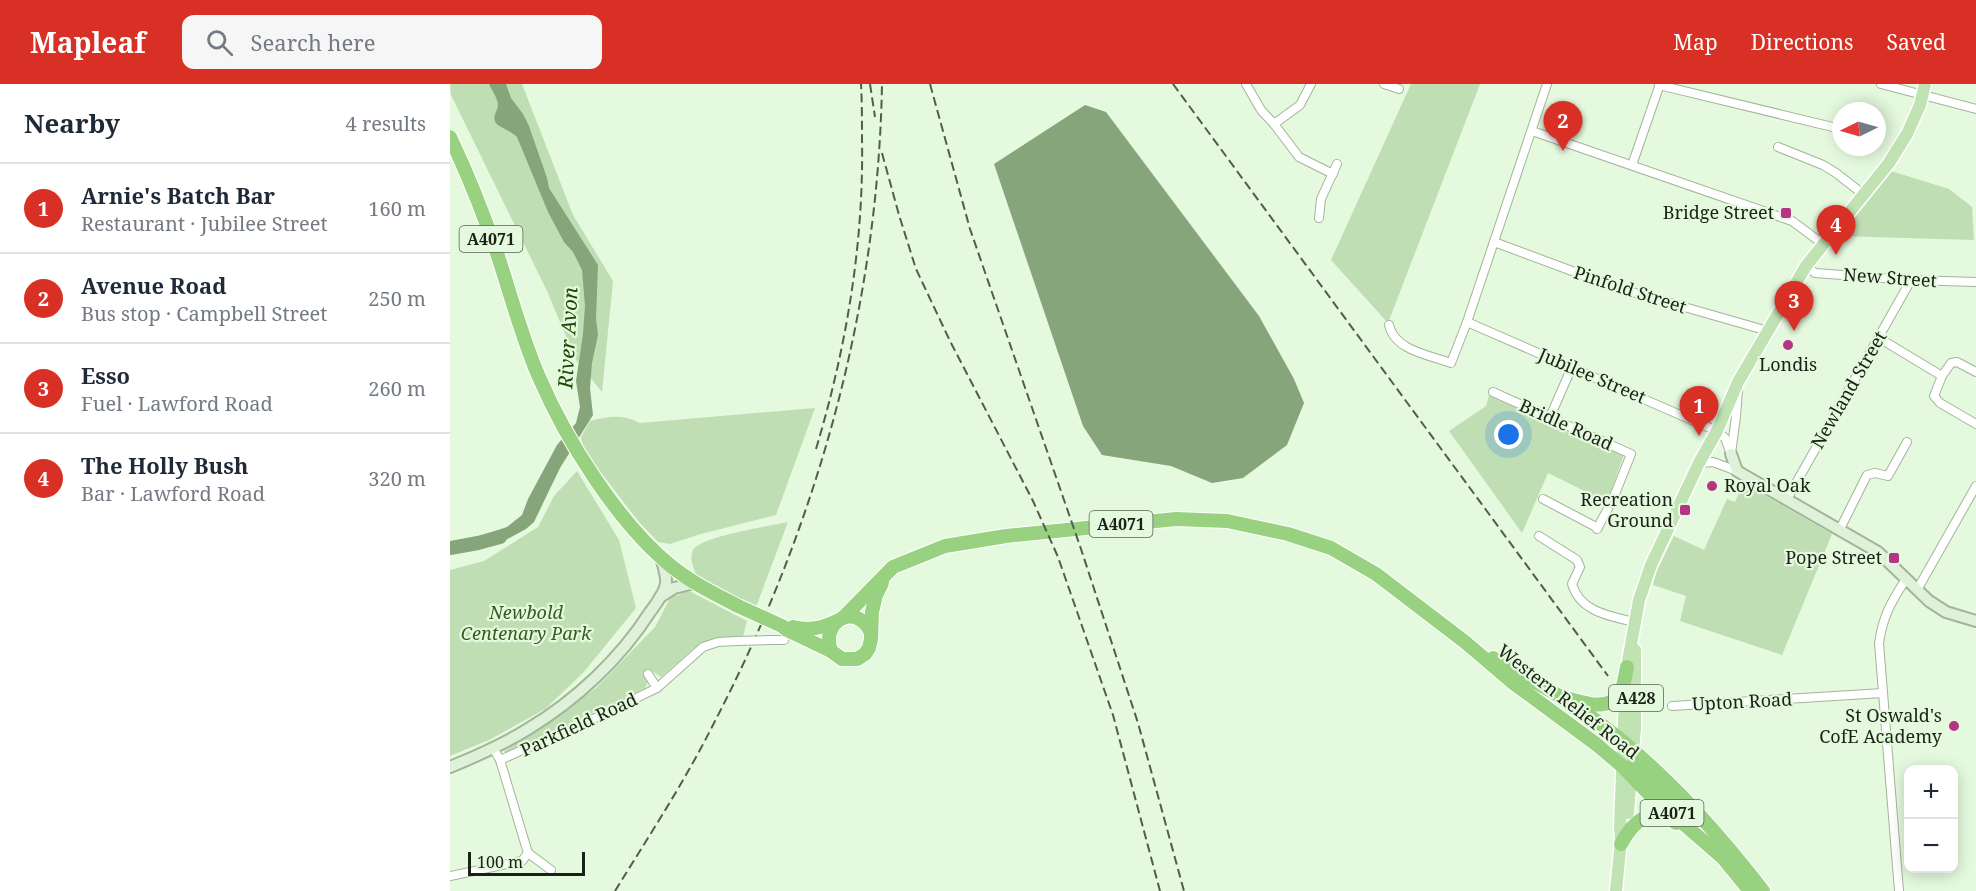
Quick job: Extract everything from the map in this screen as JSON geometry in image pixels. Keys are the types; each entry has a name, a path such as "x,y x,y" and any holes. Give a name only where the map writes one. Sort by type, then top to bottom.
{"highway":[{"name":"Western Relief Road","path":"450,137 464,167 497,254 539,377 592,472 614,505 652,550 695,583 785,631 831,651"},
{"name":"Western Relief Road","path":"785,631 815,629 840,619 888,571 906,561 945,546 1006,536 1176,519 1227,521 1288,534 1332,548 1376,573 1465,642 1512,682 1596,744 1658,772 1708,823 1763,891"},
{"name":"A4071","path":"840,619 832,626 828,637 831,651 842,659 857,659 868,651 872,634 873,606 888,571"},
{"path":"840,619 857,618 864,621 872,634"},
{"name":"Western Relief Road","path":"1465,642 1559,696 1628,760 1648,793 1723,858 1750,891"},
{"path":"1502,664 1613,746 1628,760"},
{"path":"1559,696 1597,705 1608,703 1619,694 1627,667"},
{"path":"1621,842 1629,828 1639,820 1658,815 1671,819 1700,845 1723,858"}],"main road":[{"name":"A428","path":"1616,891 1621,842 1627,825 1627,667 1639,600 1651,565 1699,463 1717,431 1738,382 1806,266 1889,163 1907,134 1924,89"},
{"name":"A428","path":"1628,760 1636,668 1634,626"}],"street":[{"path":"1246,84 1261,110 1299,158 1333,174"},
{"path":"1274,124 1300,105 1311,84"},
{"path":"1386,84 1399,88"},
{"path":"1389,326 1391,333 1403,346 1451,363 1547,84"},
{"path":"1881,84 1924,89 1976,109"},
{"path":"1632,165 1660,85 1832,127"},
{"path":"1532,131 1792,221 1823,244"},
{"path":"1778,147 1836,172 1863,194"},
{"path":"1319,218 1321,199 1337,164"},
{"name":"Pinfold Street","path":"1494,242 1618,288 1768,331"},
{"name":"New Street","path":"1806,266 1815,273 1976,282"},
{"name":"Newland Street","path":"1787,499 1911,280"},
{"name":"Jubilee Street","path":"1467,322 1717,431"},
{"path":"1879,338 1942,376"},
{"path":"1976,372 1957,362 1952,363 1942,376 1934,396 1976,424"},
{"path":"1550,417 1571,369"},
{"path":"1731,454 1738,382"},
{"name":"Bridle Road","path":"1493,392 1631,454 1613,499 1597,529 1543,499"},
{"path":"1717,431 1725,438 1737,471"},
{"path":"1840,529 1867,475 1875,473 1891,478 1907,442"},
{"path":"1699,463 1713,462 1737,471 1840,529 1878,552 1929,601 1946,612 1976,621"},
{"path":"1917,590 1976,486"},
{"path":"1539,536 1577,560 1580,567 1572,584 1574,592 1588,608 1634,626"},
{"name":"Parkfield Road","path":"450,767 528,729 585,687 619,653 646,619 659,597 666,583 661,557"},
{"path":"1899,891 1879,643 1882,622 1889,604 1906,579"},
{"path":"659,597 674,588 695,583"},
{"name":"Parkfield Road","path":"500,760 657,688 703,647 718,642 771,640 785,631"},
{"name":"Parkfield Road","path":"648,674 657,688"},
{"name":"Upton Road","path":"1672,706 1883,693"},
{"path":"493,748 500,760 528,853 551,870"},
{"path":"450,876 522,861 528,853"}],"green space":[{"path":"450,84 522,84 573,215 613,281 602,392 576,360 547,291 451,95"},
{"path":"1411,84 1480,84 1388,323 1331,260"},
{"path":"1891,171 1949,189 1972,207 1974,240 1840,236"},
{"path":"1489,395 1624,455 1607,502 1548,473 1522,533 1449,431 1486,406"},
{"path":"815,408 776,515 670,544 658,542 638,521 583,449 581,437 590,421 610,417 628,418 640,423"},
{"name":"Newbold Centenary Park","path":"577,471 619,540 636,608 583,673 545,709 489,740 450,756 450,570 484,561 538,527 554,496"},
{"path":"1743,483 1832,534 1782,655 1680,621 1686,596 1653,585 1656,572 1674,536 1704,550 1727,499 1735,502"},
{"path":"788,522 756,607 697,577 692,557 693,550 698,545 722,536"},
{"path":"691,592 747,621 743,636 715,639 694,648 661,677 652,671 645,675 648,682 645,688 505,754 504,751 537,731 597,687 655,627 670,598"}],"shaded area":[{"path":"489,84 506,84 511,98 529,126 549,188 598,265 596,319 598,335 590,388 593,415 560,468 534,522 500,543 484,548 483,535 507,527 522,515 557,445 576,423 580,407 576,381 585,306 582,270 548,212 517,137 495,122 498,103"},
{"path":"1085,105 1106,112 1259,316 1294,379 1304,403 1287,445 1243,478 1212,483 1171,466 1102,455 1083,426 994,164"}],"waterway":[{"name":"River Avon","path":"450,548 500,537"}],"railway":[{"path":"816,449 844,335 856,257 862,178 861,84"},
{"path":"870,84 875,117"},
{"path":"615,891 703,745 751,648 783,571 811,493 835,413 854,332 869,250 878,168 882,84"},
{"path":"930,84 970,229 1081,549 1138,723 1184,891"},
{"path":"1173,84 1608,676"},
{"path":"882,153 916,269 950,341 1033,501 1058,557 1113,715 1160,891"}],"place":[{"name":"Avenue Road","path":"1563,151"},
{"name":"Bridge Street","path":"1786,213"},
{"name":"The Holly Bush","path":"1836,255"},
{"name":"Esso","path":"1794,331"},
{"name":"Londis","path":"1788,345"},
{"name":"Arnie's Batch Bar","path":"1699,436"},
{"name":"Royal Oak","path":"1712,486"},
{"name":"Recreation Ground","path":"1685,510"},
{"name":"Pope Street","path":"1894,558"},
{"name":"St Oswald's CofE Academy","path":"1954,726"}]}
